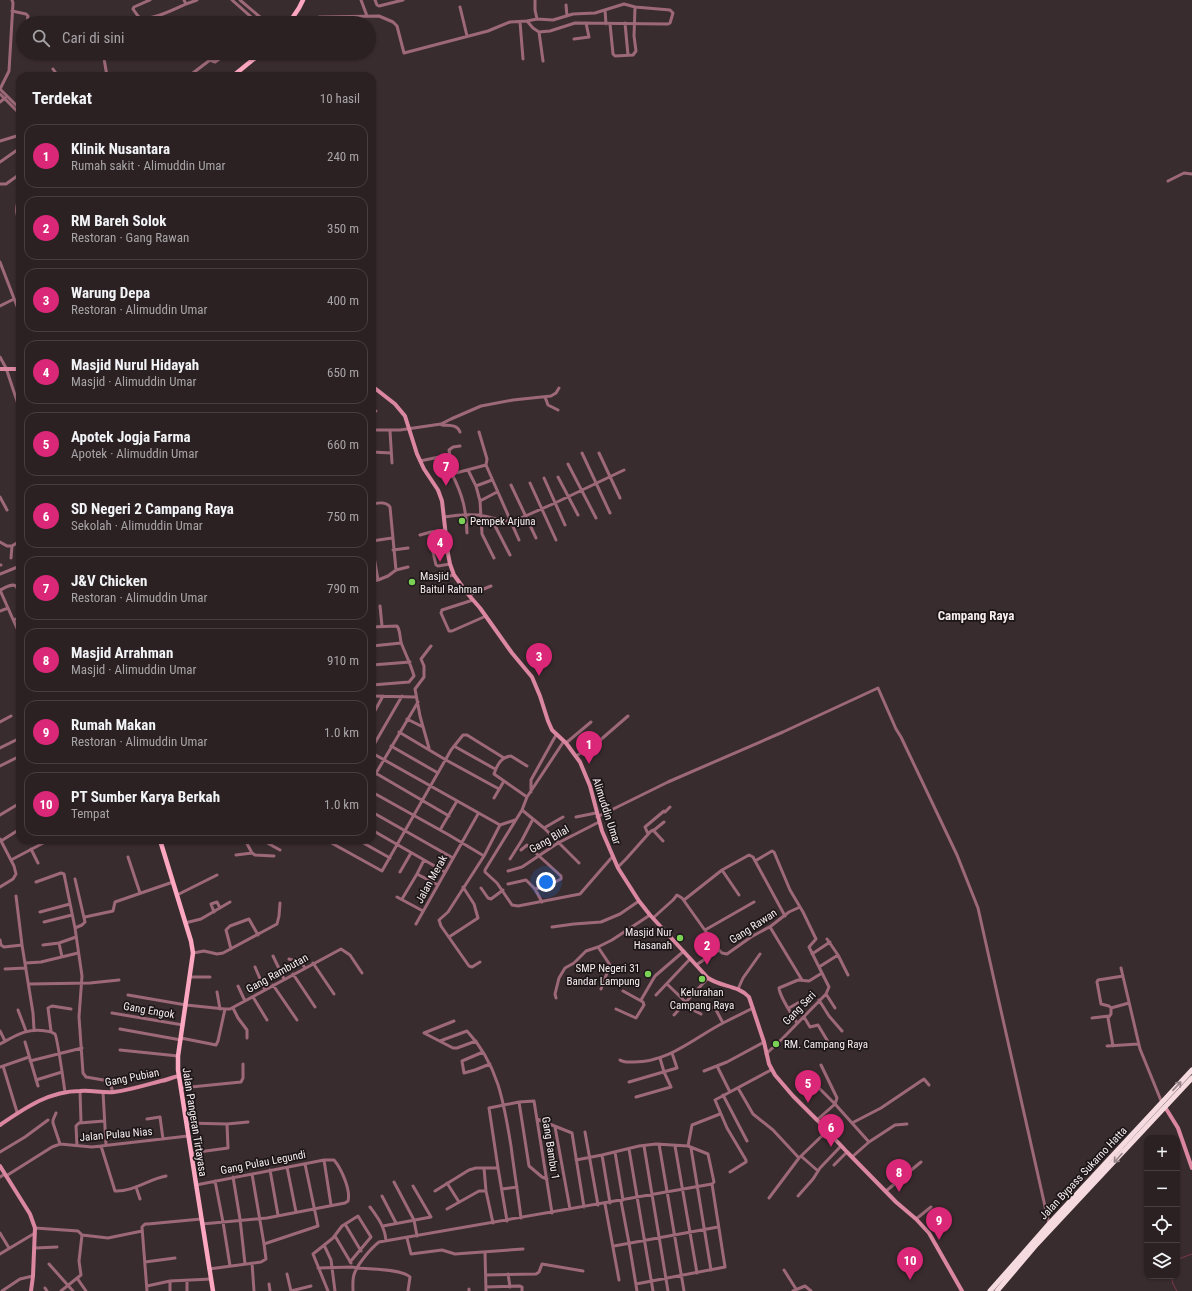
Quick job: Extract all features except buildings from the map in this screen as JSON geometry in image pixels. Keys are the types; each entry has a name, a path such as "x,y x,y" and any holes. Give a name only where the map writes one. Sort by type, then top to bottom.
{"highway":[{"name":"Jalan Bypass Sukarno Hatta","path":"997,1291 1037,1244 1163,1105 1192,1070"},
{"name":"Jalan Bypass Sukarno Hatta","path":"1163,1105 1192,1078"},
{"name":"Jalan Bypass Sukarno Hatta","path":"990,1291 1049,1224 1126,1145"}],"main road":[{"path":"294,16 303,0"},
{"path":"239,72 253,60"},
{"name":"Jalan Pangeran Tirtayasa","path":"161,844 193,953 178,1064 213,1291"}],"street":[{"path":"12,0 9,71 0,89 16,109"},
{"path":"138,16 133,8 150,0"},
{"path":"184,0 186,4"},
{"path":"155,16 196,0"},
{"path":"232,0 250,16"},
{"path":"240,0 259,16"},
{"path":"361,0 367,16 380,16 395,23 399,29 404,53 488,31 510,22 537,19 553,20 567,16 590,14 624,4 635,7 670,10 673,13 670,23 668,24 575,23 550,31 539,32 527,21"},
{"path":"375,0 378,6 389,1 403,0"},
{"path":"535,0 537,19"},
{"path":"566,4 567,16"},
{"path":"460,7 467,36"},
{"path":"610,24 613,54 615,56 633,55 636,51 634,38 635,7"},
{"path":"605,10 606,24"},
{"path":"12,11 26,14 28,16"},
{"path":"520,22 523,58"},
{"path":"574,40 589,37 586,23"},
{"path":"625,23 628,55"},
{"path":"539,32 543,61"},
{"path":"104,60 106,72"},
{"path":"194,72 210,60 214,62 218,60"},
{"path":"0,94 16,105"},
{"path":"0,102 6,97"},
{"path":"0,141 16,137"},
{"path":"0,162 16,151"},
{"path":"1168,181 1184,173 1192,174"},
{"path":"0,184 6,184 16,177"},
{"path":"0,262 16,305"},
{"path":"0,306 14,300"},
{"path":"0,357 6,368 16,398"},
{"path":"0,369 16,369"},
{"path":"441,424 481,406 554,395 559,388"},
{"name":"Alimuddin Umar","path":"376,389 399,408 405,416 413,445 420,461 438,490 442,501 450,564 454,575 486,616 512,654 532,677 552,730 565,742 576,756 586,775 602,831 618,867 639,901 708,978 746,993 753,1008 771,1070 792,1096 929,1233 962,1291"},
{"path":"545,397 548,405 558,410"},
{"path":"376,430 390,431 441,424 456,426 460,432"},
{"path":"390,431 392,463"},
{"path":"478,432 487,459 486,465 519,540"},
{"path":"452,463 449,455 450,448 460,446"},
{"path":"376,452 391,453"},
{"path":"599,452 620,498"},
{"path":"582,453 610,513"},
{"path":"420,461 449,455"},
{"path":"568,464 596,518"},
{"path":"467,533 463,498 452,474 486,465"},
{"path":"468,470 476,486 480,501 482,534 494,558"},
{"path":"444,517 466,514 511,521 516,520 624,470"},
{"path":"558,477 578,515"},
{"path":"544,478 566,525"},
{"path":"476,486 492,480"},
{"path":"530,483 556,540"},
{"path":"511,485 536,538"},
{"path":"480,501 498,492"},
{"path":"0,497 7,510"},
{"path":"376,504 384,503 388,505 396,570"},
{"path":"491,518 510,555"},
{"path":"420,535 445,530"},
{"path":"376,540 392,538"},
{"path":"0,542 7,546 12,546 16,544"},
{"path":"11,558 12,546"},
{"path":"393,550 408,548"},
{"path":"432,548 436,565 450,564"},
{"path":"376,573 378,580 388,576 396,570 408,567"},
{"path":"0,574 16,568"},
{"path":"430,579 454,575"},
{"path":"16,586 12,584 0,590 16,625"},
{"path":"469,595 491,586"},
{"path":"473,600 444,608 441,611 445,622 451,631 486,616"},
{"path":"380,606 382,626"},
{"path":"0,611 8,608"},
{"path":"376,627 397,626 399,629 401,644 410,662 414,676 409,682 376,685"},
{"path":"376,646 401,644"},
{"path":"429,749 418,702 415,697 415,689 424,677 425,670 420,659 431,646"},
{"path":"376,665 410,662"},
{"path":"576,817 597,815 878,688 957,855 978,908 996,994 1049,1224"},
{"path":"376,696 415,697"},
{"path":"376,709 383,696"},
{"path":"376,741 402,696"},
{"path":"418,702 376,773 449,816"},
{"path":"0,722 11,716"},
{"path":"576,756 598,742 628,716"},
{"path":"407,720 423,727"},
{"path":"591,722 565,742 531,792 522,810 484,871 503,890 509,901 514,906 580,894 613,856"},
{"path":"399,732 499,789"},
{"path":"335,845 383,871 430,786 454,746 464,734 504,758"},
{"path":"531,792 531,780 556,735"},
{"path":"0,748 16,740"},
{"path":"391,746 438,773"},
{"path":"454,746 496,769"},
{"path":"376,756 500,825"},
{"path":"527,766 511,756 504,758 498,764 495,775 528,797"},
{"path":"0,766 16,758"},
{"path":"494,798 504,781"},
{"path":"376,794 462,842 484,856"},
{"path":"440,830 457,801"},
{"path":"0,815 16,805"},
{"path":"648,834 646,827 670,807"},
{"path":"522,810 544,828 579,863"},
{"path":"376,814 453,858"},
{"name":"Jalan Merak","path":"416,924 478,814"},
{"path":"544,828 563,817"},
{"path":"510,859 533,819"},
{"path":"480,962 472,967 469,966 441,926 439,920 448,912 484,856 500,825 515,820"},
{"name":"Gang Bilal","path":"508,871 522,867 558,843 599,822"},
{"path":"618,867 628,858 651,830 654,831 664,822"},
{"path":"0,888 16,876 16,871 0,840 16,831"},
{"path":"654,831 663,841"},
{"path":"376,832 445,872"},
{"path":"11,860 41,844"},
{"path":"247,844 252,853"},
{"path":"269,844 280,850"},
{"path":"365,844 390,858"},
{"path":"521,850 527,845 562,877 555,882 535,889"},
{"path":"31,849 38,863"},
{"path":"755,861 772,851 774,852 784,876 816,940 809,946 812,954 828,940 838,955 848,975"},
{"path":"400,872 411,852"},
{"path":"236,855 252,853 255,855 274,856"},
{"path":"684,900 722,870 748,855 752,856 785,916"},
{"path":"128,857 140,893"},
{"path":"402,899 424,860"},
{"path":"722,870 739,895"},
{"path":"36,882 63,872 75,928 82,976 79,1017 84,1076 109,1081 113,1092"},
{"path":"417,874 438,885"},
{"path":"177,895 217,875"},
{"path":"75,879 85,917 84,923 75,928"},
{"path":"508,884 526,880 535,889 542,902"},
{"path":"85,917 113,911 115,902 173,882"},
{"path":"449,937 478,918 474,904 463,887"},
{"path":"481,888 488,898 491,899 503,890"},
{"path":"556,998 556,990 562,971 586,951 612,940 652,916 673,900 677,895 684,900 719,950"},
{"path":"16,896 34,1029"},
{"path":"397,897 424,911"},
{"path":"552,927 600,922 620,914 639,901"},
{"path":"214,912 211,904 217,902 220,908"},
{"path":"185,923 201,919 230,902"},
{"path":"193,953 204,951 217,954 231,949 277,924 280,902"},
{"path":"705,930 754,902"},
{"path":"40,912 70,904"},
{"name":"Gang Rawan","path":"696,965 719,950 722,953 727,954 751,937 770,927 794,909 800,907"},
{"path":"44,922 72,915"},
{"path":"231,949 226,930 230,926 248,919 258,935"},
{"path":"770,927 802,980"},
{"path":"42,946 76,937"},
{"path":"0,940 1,945 4,947 22,945"},
{"path":"59,942 62,956"},
{"path":"598,947 610,965 601,989"},
{"name":"Gang Rambutan","path":"128,995 225,1010 233,1008 341,949 350,955 362,973"},
{"path":"641,1000 655,976 684,951"},
{"path":"5,968 26,966 78,953"},
{"path":"738,989 743,978 760,954"},
{"name":"Gang Seri","path":"766,1054 784,1038 826,994 829,987 812,954"},
{"path":"819,967 838,955"},
{"path":"274,956 284,980"},
{"path":"289,959 292,960 299,958 305,968"},
{"path":"656,995 690,959"},
{"path":"313,963 334,994"},
{"path":"255,967 265,990"},
{"path":"1121,968 1138,1044 1163,1105 1178,1128 1191,1159 1192,1168"},
{"path":"797,1023 779,988 798,980 809,981 822,973"},
{"path":"294,974 315,1007"},
{"path":"1123,976 1098,980 1096,982 1101,1004 1111,1008 1129,1003"},
{"path":"190,977 210,977"},
{"path":"674,1015 708,978"},
{"path":"29,984 81,983 119,980"},
{"path":"667,984 695,1012 701,1014"},
{"path":"273,985 297,1020"},
{"path":"238,986 245,1001"},
{"path":"616,1009 636,1018 644,1005 641,1000 624,991"},
{"path":"217,992 220,1009"},
{"path":"826,994 835,1008"},
{"path":"253,997 267,1020"},
{"path":"789,1008 802,1000"},
{"path":"819,1000 829,1016 842,1031"},
{"path":"51,1032 48,1008 52,1006 71,1009"},
{"path":"706,1006 715,1008 723,1023"},
{"path":"233,1008 247,1030 247,1038"},
{"path":"620,1060 623,1062 643,1062 660,1058 672,1053 723,1023 753,1008"},
{"path":"1111,1008 1111,1014 1109,1016 1113,1046"},
{"path":"18,1010 26,1031"},
{"path":"120,1029 216,1045 225,1010"},
{"name":"Gang Engok","path":"112,1013 183,1025"},
{"path":"1092,1018 1109,1016"},
{"path":"804,1017 811,1027 818,1025 830,1045"},
{"path":"454,1021 424,1034 455,1048 476,1041"},
{"path":"0,1044 26,1031 34,1029 51,1032 56,1037 65,1092"},
{"path":"0,1031 5,1041"},
{"path":"440,1041 467,1031 476,1041 490,1064 504,1104 521,1218"},
{"path":"25,1042 38,1086"},
{"path":"704,1071 727,1062 764,1042"},
{"path":"1107,1046 1138,1044"},
{"path":"30,1061 82,1048"},
{"path":"120,1050 178,1056"},
{"path":"483,1052 462,1061 464,1072 475,1070 490,1064"},
{"path":"629,1082 677,1068 672,1053"},
{"path":"17,1112 2,1066 29,1057"},
{"path":"636,1097 671,1087 664,1072 660,1058"},
{"path":"181,1088 241,1082 244,1078 243,1064"},
{"path":"717,1066 730,1092"},
{"path":"817,1120 835,1104 837,1098 821,1066"},
{"path":"730,1172 746,1162 746,1160 720,1114 715,1100 771,1070"},
{"path":"36,1080 62,1072"},
{"name":"Gang Pubian","path":"0,1125 17,1112 50,1096 65,1092 80,1091 113,1092 179,1076"},
{"path":"852,1123 881,1108 924,1079 929,1085"},
{"path":"814,1083 869,1142"},
{"path":"738,1088 753,1114 773,1130 800,1157 818,1171"},
{"path":"80,1091 81,1122"},
{"path":"104,1092 106,1145"},
{"path":"723,1096 747,1140"},
{"name":"Gang Bambu 1","path":"519,1102 534,1101 552,1213"},
{"path":"507,1221 489,1108 519,1102 529,1166 542,1177 547,1179"},
{"path":"0,1177 6,1175 52,1147 60,1144 53,1123 56,1113"},
{"path":"711,1270 698,1186 690,1147 692,1125 720,1114"},
{"path":"147,1119 160,1117 163,1139"},
{"path":"538,1119 572,1134 584,1207"},
{"path":"0,1152 25,1137 48,1120"},
{"path":"77,1146 76,1126 81,1122 104,1121"},
{"path":"186,1123 228,1124 248,1122"},
{"path":"191,1153 228,1148 228,1124"},
{"path":"852,1157 869,1142 895,1125 908,1124"},
{"path":"556,1127 570,1209"},
{"path":"768,1198 800,1157 827,1131"},
{"path":"585,1132 598,1205"},
{"name":"Jalan Pulau Nias","path":"60,1144 92,1147 188,1136"},
{"path":"576,1160 659,1144 690,1147 705,1152 709,1155 714,1182 712,1184 718,1227 726,1266 636,1284"},
{"path":"659,1144 684,1291"},
{"path":"101,1146 115,1191 136,1187 166,1176"},
{"path":"644,1146 668,1291"},
{"path":"676,1146 696,1273"},
{"path":"798,1196 841,1146"},
{"path":"629,1149 653,1291"},
{"path":"615,1152 637,1291"},
{"path":"834,1166 847,1152"},
{"path":"602,1155 610,1203"},
{"path":"147,1291 142,1231 142,1227 145,1224 202,1221 223,1222 259,1218 331,1205 324,1160"},
{"name":"Gang Pulau Legundi","path":"196,1184 324,1160 334,1160 344,1175 349,1199 345,1203 331,1205"},
{"path":"886,1191 921,1162"},
{"path":"264,1244 318,1227 305,1164"},
{"path":"0,1166 30,1214 35,1228 35,1248 31,1291"},
{"path":"287,1167 296,1212"},
{"path":"435,1191 469,1170 476,1168 498,1168"},
{"path":"484,1168 486,1191 493,1223"},
{"path":"270,1170 278,1215"},
{"path":"209,1269 261,1262 266,1259 252,1174"},
{"path":"234,1177 245,1264"},
{"path":"215,1181 230,1266"},
{"path":"394,1182 414,1220 417,1236"},
{"path":"447,1183 459,1202"},
{"path":"353,1291 353,1282 357,1268 379,1242 605,1204 712,1184"},
{"path":"382,1226 431,1216 413,1186"},
{"path":"136,1187 140,1200"},
{"path":"502,1188 517,1187"},
{"path":"447,1210 479,1191 486,1191"},
{"path":"382,1196 396,1223"},
{"path":"605,1204 614,1246 619,1280"},
{"path":"370,1207 382,1226 386,1241"},
{"path":"916,1219 931,1207"},
{"path":"328,1291 313,1254 335,1236 340,1228 358,1216 371,1237 361,1251 350,1262"},
{"path":"345,1224 361,1251"},
{"path":"614,1246 718,1227"},
{"path":"35,1228 80,1232 82,1235 108,1238 142,1231"},
{"path":"0,1233 9,1248"},
{"path":"0,1254 35,1233"},
{"path":"61,1291 81,1275 79,1261 82,1235"},
{"path":"335,1236 352,1266"},
{"path":"406,1238 411,1254 442,1250 455,1254 523,1249"},
{"path":"324,1245 330,1256 335,1291"},
{"path":"35,1248 57,1247"},
{"path":"485,1252 486,1289 520,1286 522,1287 522,1291"},
{"path":"145,1262 175,1258"},
{"path":"252,1263 254,1291"},
{"path":"49,1264 74,1291"},
{"path":"486,1275 538,1274 542,1264 583,1271"},
{"path":"318,1268 352,1266 408,1275 410,1277 408,1291"},
{"path":"784,1270 795,1290 805,1286 811,1291"},
{"path":"287,1274 291,1291 311,1286"},
{"path":"508,1274 510,1286"},
{"path":"2,1291 20,1279 33,1276"},
{"path":"77,1278 86,1291"},
{"path":"147,1286 170,1281 187,1281 211,1278"},
{"path":"170,1281 170,1291"},
{"path":"187,1281 187,1291"},
{"path":"269,1284 270,1291"},
{"path":"503,1291 504,1287"}],"waterway":[{"path":"1180,1259 1192,1254"},
{"path":"1172,1279 1177,1291"}],"place":[{"name":"J&V Chicken","path":"446,486"},
{"name":"Pempek Arjuna","path":"462,521"},
{"name":"Masjid Nurul Hidayah","path":"440,562"},
{"name":"Masjid Baitul Rahman","path":"412,582"},
{"name":"Warung Depa","path":"539,676"},
{"name":"Klinik Nusantara","path":"589,764"},
{"name":"Masjid Nur Hasanah","path":"680,938"},
{"name":"RM Bareh Solok","path":"707,965"},
{"name":"SMP Negeri 31 Bandar Lampung","path":"648,974"},
{"name":"Kelurahan Campang Raya","path":"702,979"},
{"name":"RM. Campang Raya","path":"776,1044"},
{"name":"Apotek Jogja Farma","path":"808,1103"},
{"name":"SD Negeri 2 Campang Raya","path":"831,1147"},
{"name":"Masjid Arrahman","path":"899,1192"},
{"name":"Rumah Makan","path":"939,1240"},
{"name":"PT Sumber Karya Berkah","path":"910,1280"}],"district":[{"name":"Campang Raya","path":"976,615"}]}
